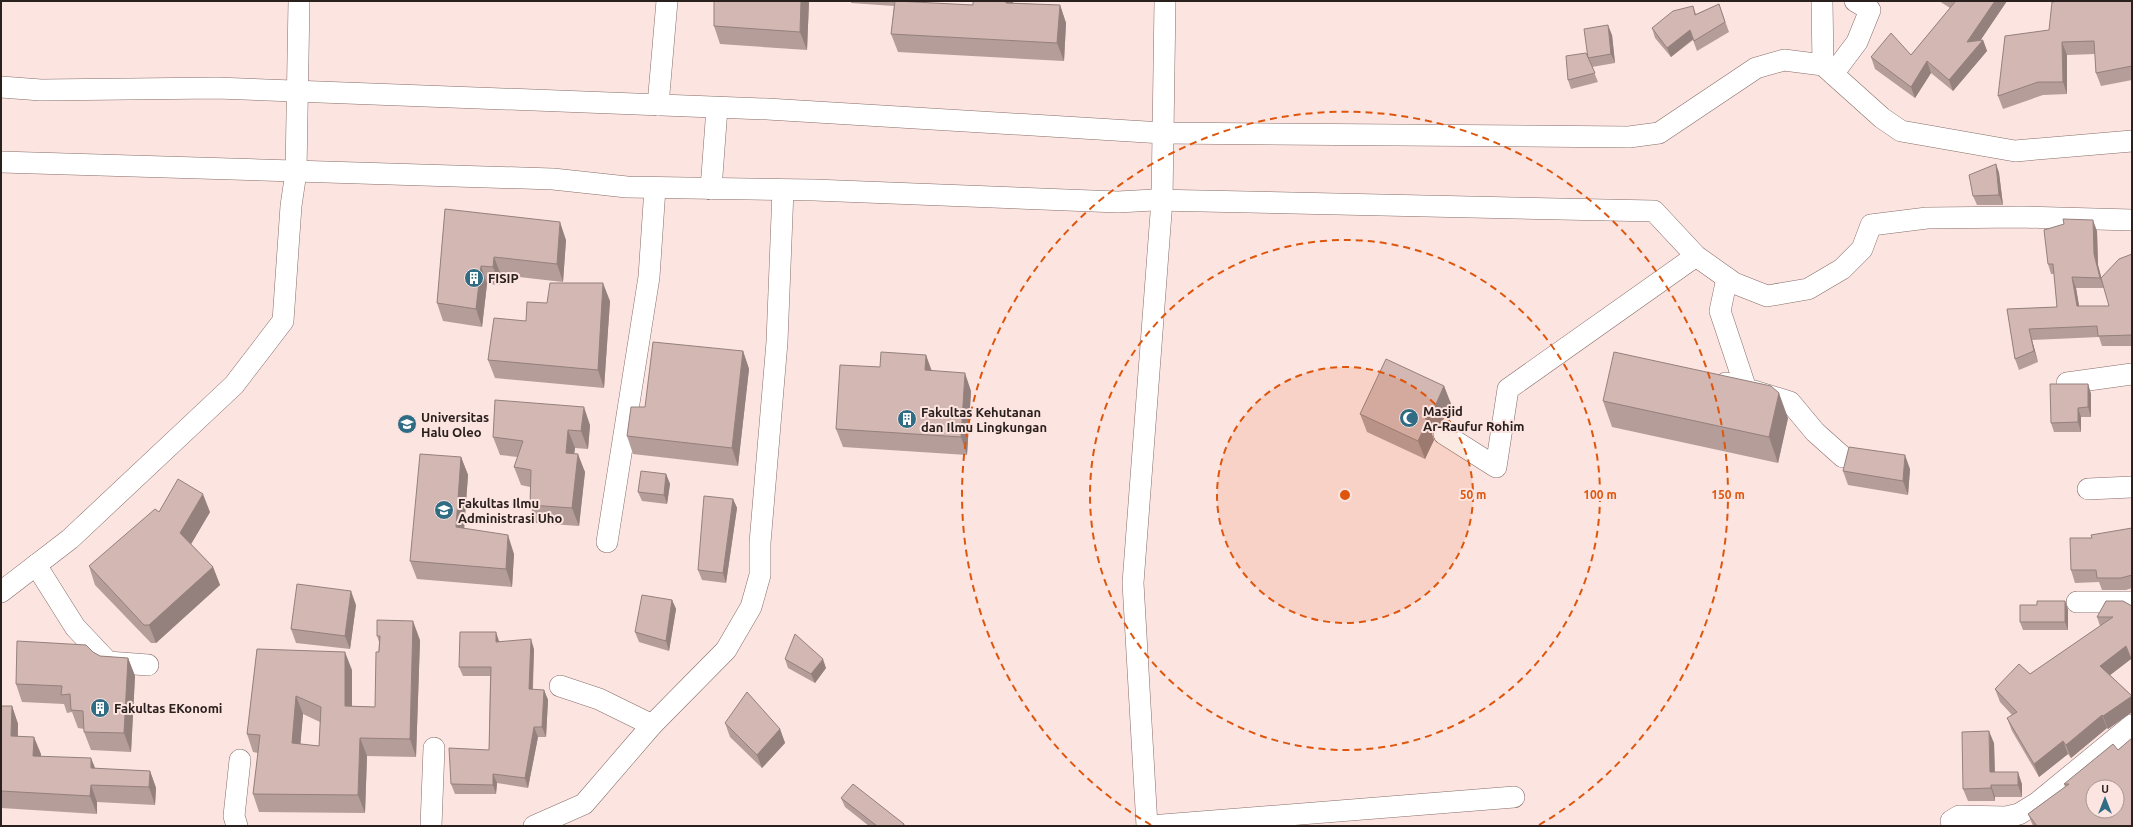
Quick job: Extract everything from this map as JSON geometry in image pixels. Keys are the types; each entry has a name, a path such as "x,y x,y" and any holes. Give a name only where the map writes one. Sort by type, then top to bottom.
{"street":[{"path":"1,592 70,539 234,385 283,321 291,206 296,172 299,1"},
{"path":"658,105 667,1"},
{"path":"1165,1 1162,200 1134,583 1148,826 1514,797"},
{"path":"1822,1 1828,69"},
{"path":"1828,69 1857,42 1870,10 1855,1"},
{"path":"1,88 41,90 217,88 658,105 1163,133 1629,137 1659,133 1756,68 1784,60 1828,69 1882,118 1901,131 2016,151 2132,141"},
{"path":"711,188 717,108"},
{"path":"1,162 553,179 655,188 783,190 1118,202 1162,200 1654,210 1696,256 1734,283 1766,296 1808,289 1842,269 1862,249 1871,225 1927,218 2020,217 2132,220"},
{"path":"607,542 649,276 655,188"},
{"path":"563,826 584,804 652,725 726,650 751,607 760,575 760,543 777,342 783,190"},
{"path":"1444,434 1496,467 1508,388 1696,256"},
{"path":"1727,278 1720,311 1746,388"},
{"path":"2067,383 2132,374"},
{"path":"1708,378 1790,402 1815,432 1843,457"},
{"path":"2088,489 2132,487"},
{"path":"36,564 75,627 108,662 148,665"},
{"path":"2077,602 2132,602"},
{"path":"560,686 599,699 652,725"},
{"path":"1951,821 1959,816 2006,817 2020,814 2132,725"},
{"path":"431,826 434,748"},
{"path":"237,826 234,816 240,760"},
{"path":"534,826 584,804"}],"building":[{"path":"714,1 801,1 800,32 714,26"},
{"path":"895,1 973,5 973,1 1006,1 1006,3 1060,5 1057,43 891,34"},
{"path":"1953,1 1995,1 1967,42 1983,40 1949,80 1927,61 1911,87 1871,57 1891,33 1911,55 1955,2"},
{"path":"2132,1 2132,66 2096,73 2094,41 2062,42 2063,82 2038,82 1998,96 2005,36 2049,30 2052,2"},
{"path":"1719,4 1725,22 1694,41 1690,30 1667,48 1652,28 1673,11 1693,6 1695,15"},
{"path":"1608,25 1611,54 1588,58 1584,29"},
{"path":"1586,53 1595,73 1568,80 1566,56"},
{"path":"1996,164 1999,195 1973,196 1969,175"},
{"name":"FISIP","path":"445,209 560,222 557,264 494,257 493,267 481,266 476,309 437,303"},
{"path":"2063,219 2093,220 2094,254 2100,278 2072,277 2077,306 2109,306 2101,278 2119,259 2132,254 2132,335 2098,336 2097,326 2029,329 2034,351 2015,359 2007,309 2057,307 2053,264 2048,264 2044,230 2064,224"},
{"path":"550,283 603,283 598,370 488,360 494,318 526,321 527,302 547,303"},
{"path":"653,342 743,351 732,448 627,436 631,407 645,407"},
{"name":"Fakultas Kehutanan dan Ilmu Lingkungan","path":"881,352 926,355 925,370 965,373 961,437 836,429 840,365 880,367"},
{"path":"1614,352 1771,386 1779,393 1769,437 1603,401"},
{"path":"1386,359 1444,386 1436,404 1427,410 1425,416 1427,422 1418,441 1360,414"},
{"path":"2050,384 2088,384 2088,407 2078,408 2078,422 2051,423"},
{"path":"495,400 584,407 581,431 568,430 566,453 578,454 572,508 530,505 531,470 514,467 523,441 493,437"},
{"path":"1849,447 1905,455 1903,481 1843,471"},
{"name":"Fakultas Ilmu Administrasi Uho","path":"420,454 461,457 456,527 508,535 506,569 410,561"},
{"path":"641,471 666,474 664,495 638,492"},
{"path":"178,479 203,494 180,533 213,567 149,625 144,625 89,566 155,509 159,512"},
{"path":"704,496 733,499 723,573 698,570"},
{"path":"2132,528 2132,575 2121,578 2097,578 2096,570 2071,570 2070,538 2092,538 2091,535"},
{"path":"297,584 351,591 345,636 291,629"},
{"path":"642,595 672,600 666,641 635,632"},
{"path":"2037,601 2065,601 2065,622 2020,622 2020,605 2037,605"},
{"path":"2106,601 2123,601 2132,606 2132,661 2126,646 2100,666 2132,696 2103,716 2102,715 2066,745 2063,741 2034,764 2007,718 2017,712 1995,689 2019,664 2030,674 2113,617 2097,617"},
{"path":"377,620 413,621 410,739 360,738 358,795 253,794 260,735 247,734 257,649 345,652 345,706 375,707 376,652 379,652 380,636 377,636","holes":["296,696 321,707 319,746 292,743"]},
{"path":"460,632 496,632 496,642 531,639 529,689 544,690 542,727 534,727 525,778 493,774 493,785 451,784 449,748 489,750 491,667 459,667"},
{"path":"795,634 823,659 811,674 785,659"},
{"name":"Fakultas EKonomi","path":"17,641 86,645 100,656 128,658 124,733 84,732 83,711 71,710 70,694 61,695 62,686 16,684"},
{"path":"747,692 780,729 757,755 725,723"},
{"path":"1,706 12,706 11,736 34,737 33,756 91,758 91,768 150,771 149,787 91,785 90,796 1,791"},
{"path":"1989,731 1990,772 2018,772 2018,785 1991,785 1991,788 1963,789 1962,732"},
{"path":"2132,738 2132,826 2037,826 2028,814 2069,784 2064,784 2113,744 2118,750"},
{"path":"853,784 904,824 903,826 877,826 841,798"}],"place":[{"name":"FISIP","path":"474,278"},
{"name":"Masjid Ar-Raufur Rohim","path":"1409,418"},
{"name":"Fakultas Kehutanan dan Ilmu Lingkungan","path":"907,419"},
{"name":"Universitas Halu Oleo","path":"407,424"},
{"name":"Fakultas Ilmu Administrasi Uho","path":"444,510"},
{"name":"Fakultas EKonomi","path":"100,708"}]}
